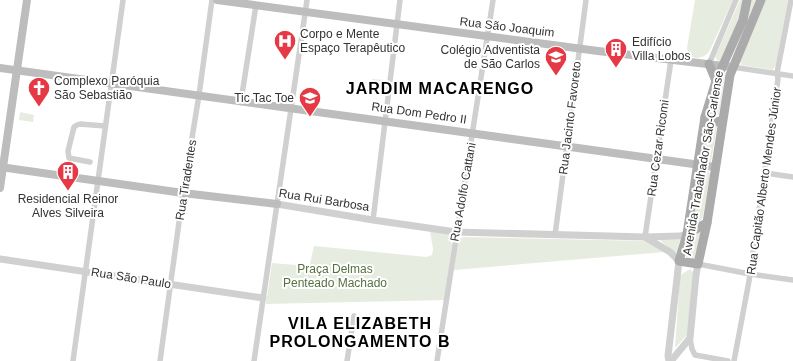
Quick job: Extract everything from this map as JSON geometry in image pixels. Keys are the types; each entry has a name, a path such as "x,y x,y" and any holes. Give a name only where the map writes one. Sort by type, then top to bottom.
{"main road":[{"path":"0,188 16,70 28,0"},
{"name":"Rua São Joaquim","path":"217,0 397,25 728,66"},
{"name":"Avenida Trabalhador São-Carlense","path":"698,264 707,223 730,75 728,66 743,20 747,0"},
{"name":"Avenida Trabalhador São-Carlense","path":"679,261 687,234 705,117 716,81 728,66 761,0"},
{"path":"709,64 716,81"},
{"name":"Rua Dom Pedro II","path":"0,68 241,102 290,107 568,145 716,167"},
{"path":"705,117 714,122 722,121"},
{"name":"Rua Rui Barbosa","path":"2,167 183,193 277,204"},
{"path":"687,234 707,223"},
{"path":"679,261 698,264"}],"street":[{"path":"73,361 123,0"},
{"name":"Rua Tiradentes","path":"160,361 212,0"},
{"path":"254,361 290,107 307,0"},
{"path":"373,220 400,0"},
{"name":"Rua Adolfo Cattani","path":"436,361 493,0"},
{"name":"Rua Jacinto Favoreto","path":"555,235 586,0"},
{"path":"709,64 736,0"},
{"name":"Rua Capitão Alberto Mendes Júnior","path":"734,361 750,274 778,80 777,73 791,0"},
{"path":"241,102 256,5"},
{"name":"Rua Cezar Ricomi","path":"645,237 671,60"},
{"name":"Rua São Joaquim","path":"728,66 793,76"},
{"path":"90,162 69,158 68,151 74,127 77,124 105,126"},
{"path":"765,173 793,177"},
{"name":"Rua Rui Barbosa","path":"277,204 456,232 645,237 680,236 687,234"},
{"name":"Rua Rui Barbosa","path":"645,237 670,252 679,261"},
{"name":"Rua São Paulo","path":"0,259 263,298"},
{"path":"670,361 668,356 679,261"},
{"path":"728,361 695,355 692,350 690,338 698,264 750,274 793,280"},
{"path":"347,361 354,316"},
{"path":"670,361 690,338"}],"green space":[{"path":"695,0 733,0 709,52 699,58 688,54 687,48"},
{"path":"740,0 744,0 740,18 720,61 718,61 715,57"},
{"path":"750,0 758,0 733,56 745,25"},
{"path":"765,0 788,0 776,65 773,70 741,65 740,61"},
{"path":"725,75 719,114 712,117 710,115 710,110 723,76"},
{"path":"372,79 384,80 382,90 371,88"},
{"path":"20,112 34,115 33,122 19,120"},
{"path":"708,124 712,126 717,125 711,162 704,161 703,158"},
{"path":"708,169 710,175 703,216 700,223 693,226 701,174 703,170"},
{"name":"Praça Delmas Penteado Machado","path":"430,231 449,235 452,245 444,300 266,304 272,263 307,266 310,264 314,246 427,257 432,255 433,249"},
{"path":"701,231 697,257 694,260 686,258 689,240"},
{"path":"464,237 646,241 664,252 454,270 457,243 459,239"},
{"path":"660,240 680,240 677,252 675,253"},
{"path":"690,269 693,272 687,335 675,348 680,277"}],"place":[{"name":"Corpo e Mente Espaço Terapêutico","path":"285,60"},
{"name":"Edifício Villa Lobos","path":"616,68"},
{"name":"Colégio Adventista de São Carlos","path":"556,76"},
{"name":"Complexo Paróquia São Sebastião","path":"39,108"},
{"name":"Tic Tac Toe","path":"310,118"},
{"name":"Residencial Reinor Alves Silveira","path":"68,192"}],"district":[{"name":"JARDIM MACARENGO","path":"440,88"},
{"name":"VILA ELIZABETH PROLONGAMENTO B","path":"360,332"}]}
